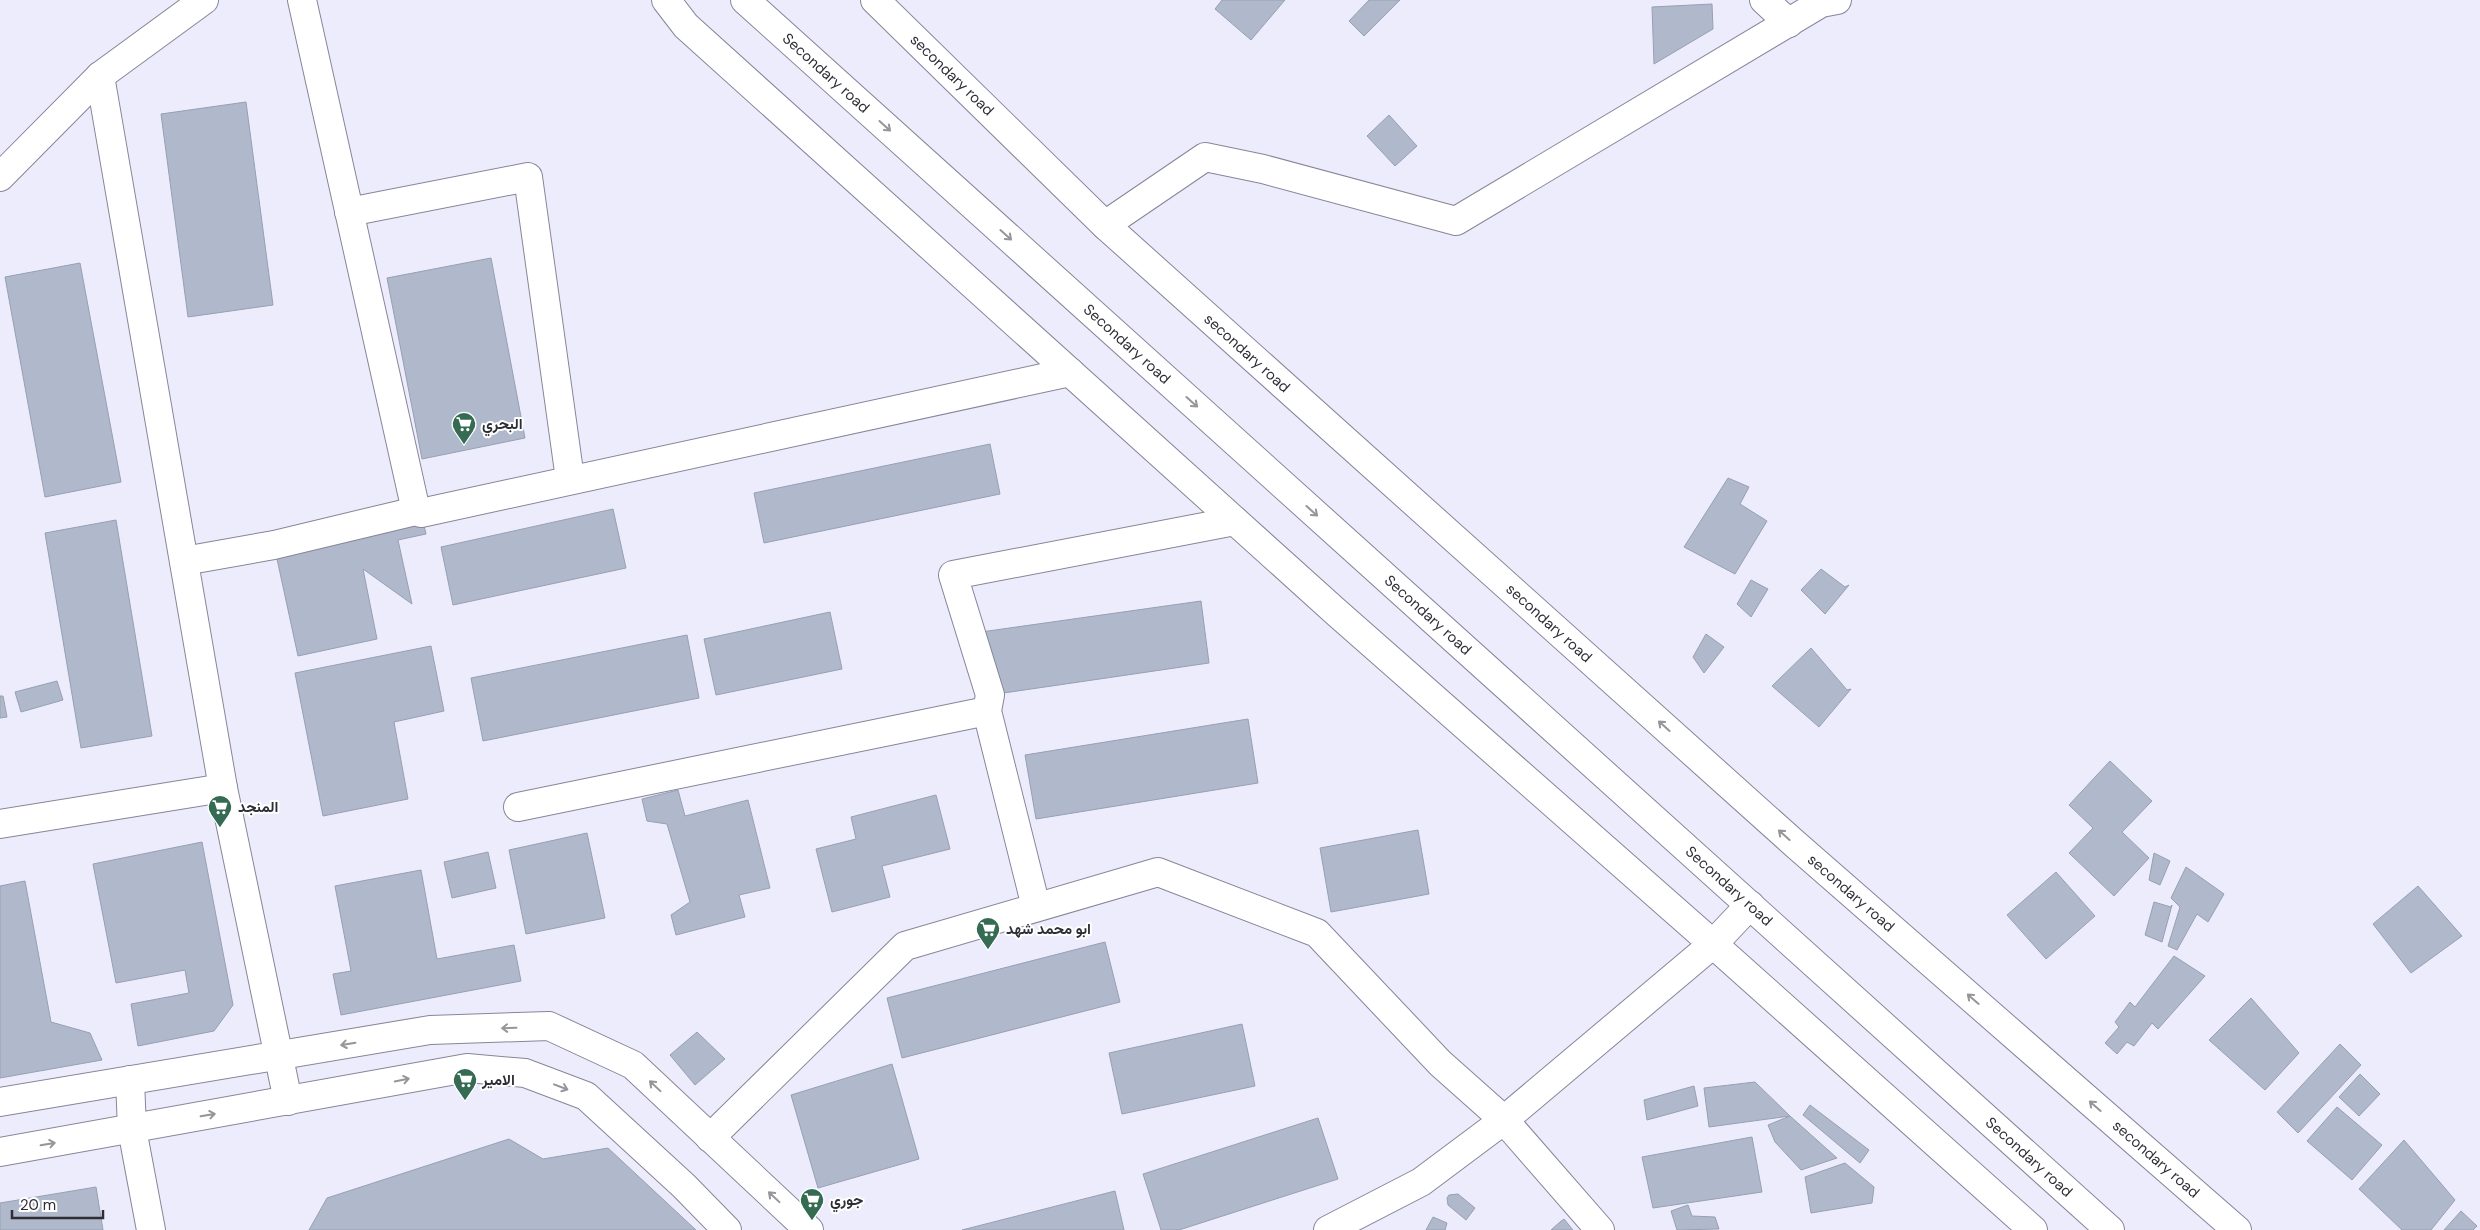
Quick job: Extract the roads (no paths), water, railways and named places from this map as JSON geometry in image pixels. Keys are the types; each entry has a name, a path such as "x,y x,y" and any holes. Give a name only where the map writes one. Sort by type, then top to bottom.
{"street":[{"path":"0,177 100,76 204,0"},
{"path":"302,0 416,511"},
{"path":"666,0 686,26 1235,521 2033,1230"},
{"name":"Secondary road","path":"745,0 2110,1230"},
{"name":"secondary road","path":"875,0 1105,225 1795,844 2238,1230"},
{"path":"1764,0 1789,23"},
{"path":"1105,225 1205,157 1263,169 1456,221 1821,3 1837,0"},
{"path":"100,76 223,788 288,1101"},
{"path":"349,212 528,177 570,479"},
{"path":"184,561 274,545 416,511 421,513 570,479 1070,372"},
{"path":"1036,907 987,711 990,695 953,575 1235,521"},
{"path":"518,807 987,711"},
{"path":"0,824 223,788"},
{"path":"710,1138 905,946 1158,872 1317,933 1440,1063 1504,1120 1600,1230"},
{"path":"1328,1230 1421,1182 1504,1120 1713,944 1750,905"},
{"path":"0,1102 430,1030 549,1026 633,1065 809,1230"},
{"path":"0,1152 467,1068 525,1073 586,1096 684,1186 727,1230"},
{"path":"130,1080 132,1128 152,1230"}],"place":[{"name":"البحري","path":"464,445"},
{"name":"المنجد","path":"220,828"},
{"name":"ابو محمد شهد","path":"988,950"},
{"name":"الامير","path":"465,1101"},
{"name":"جوري","path":"812,1221"}]}
